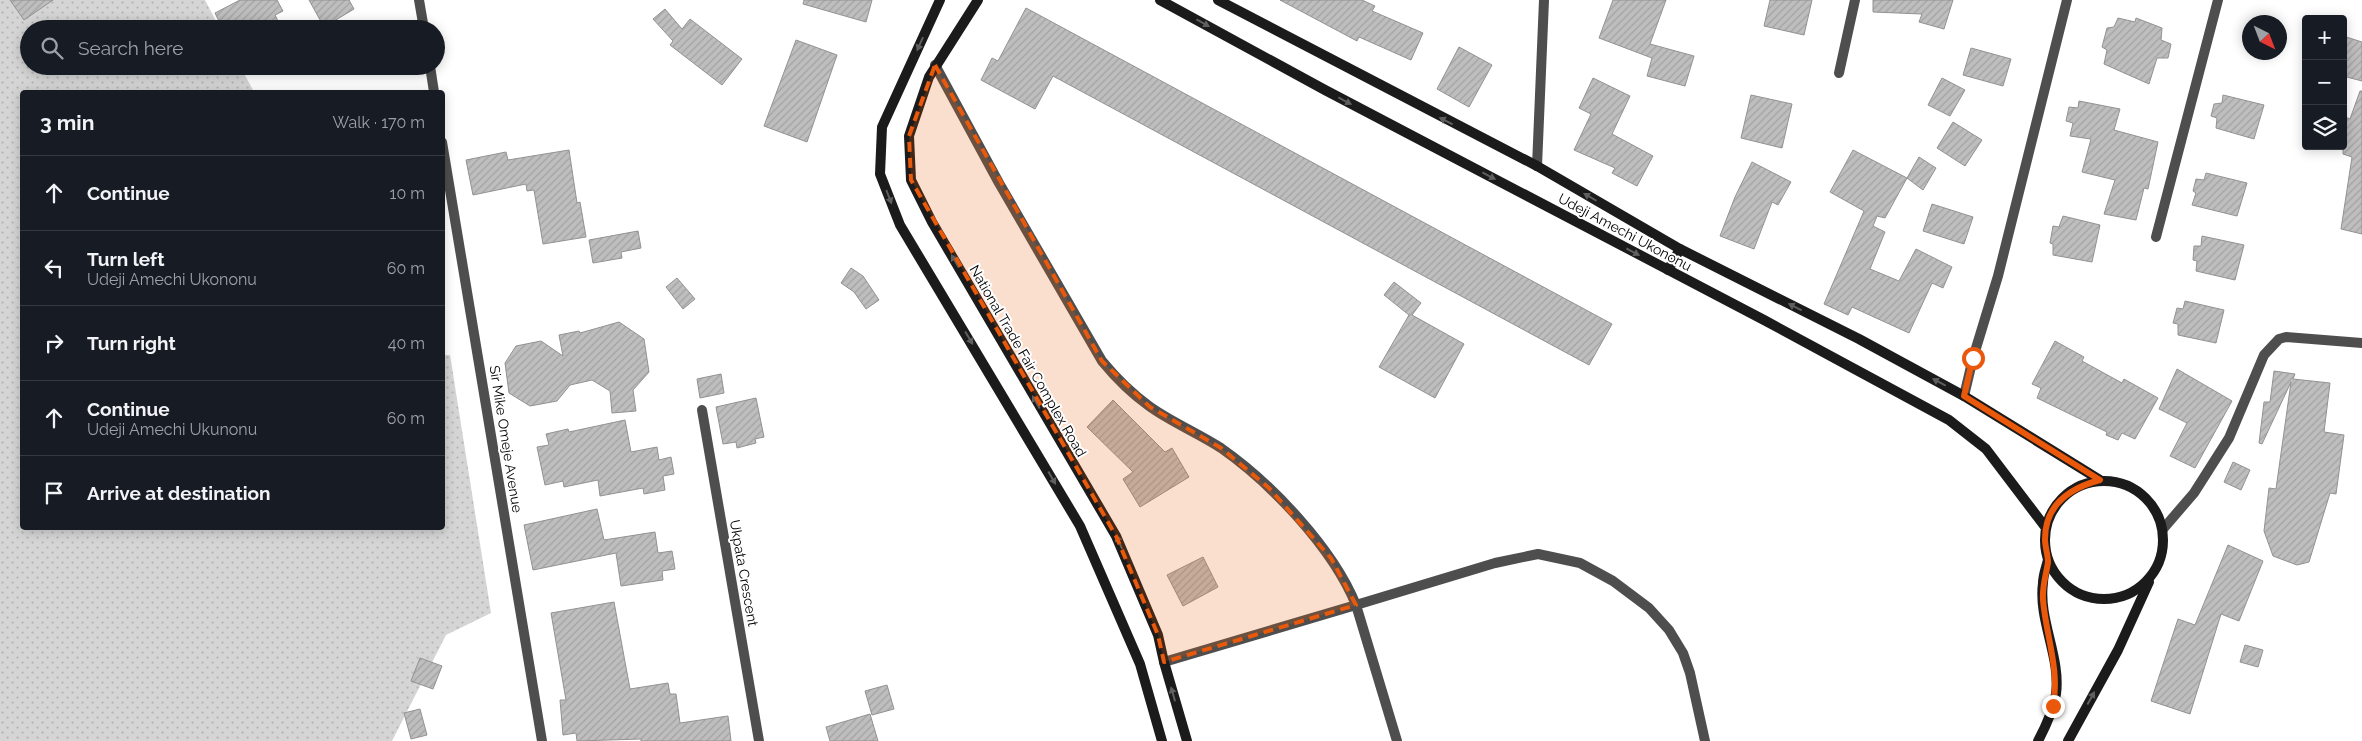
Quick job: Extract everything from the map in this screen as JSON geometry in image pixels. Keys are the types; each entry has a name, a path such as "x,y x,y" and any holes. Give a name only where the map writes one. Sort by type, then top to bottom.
{"main road":[{"path":"940,0 882,127 880,174 900,225 1080,526 1140,664 1162,741"},
{"name":"National Trade Fair Complex Road","path":"978,0 929,77 909,136 911,180 936,230 1116,536 1158,634 1164,662 1187,741"},
{"name":"Udeji Amechi Ukononu","path":"1160,0 1333,95 1668,270 1949,420 1986,449 2046,528"},
{"name":"Udeji Amechi Ukononu","path":"1218,0 1537,166 1680,249 1859,339 1964,396 2100,480"},
{"path":"1668,270 1680,249"},
{"path":"2068,741 2118,650 2160,560 2164,545 2163,529 2158,513 2148,498 2134,488 2117,482 2100,480 2081,485 2065,495 2053,510 2046,528 2045,539 2048,560 2057,577 2070,589 2087,597 2105,599 2123,596 2140,587 2153,574"},
{"path":"2038,741 2047,724 2056,692 2055,669 2043,602 2042,584 2048,560"}],"street":[{"path":"419,0 422,20"},
{"path":"1537,166 1544,0"},
{"path":"1839,72 1855,0"},
{"path":"1964,396 1973,358 1998,276 2068,0"},
{"path":"2156,237 2218,0"},
{"path":"935,65 998,183 1102,361 1121,384 1150,407 1221,448 1269,488 1331,558 1356,605 1397,741"},
{"path":"431,75 434,90"},
{"name":"Sir Mike Omeje Avenue","path":"445,160 542,741"},
{"path":"2163,529 2194,493 2229,438 2264,355 2271,346 2286,337 2362,343"},
{"name":"Ukpata Crescent","path":"702,410 759,741"},
{"path":"1164,662 1495,562 1538,554 1580,563 1613,581 1649,608 1669,630 1683,653 1690,673 1705,741"}],"highlighted area":[{"path":"935,65 1102,361 1150,407 1221,448 1269,488 1331,558 1356,605 1164,662 1158,635 1116,536 911,180 909,136"}],"shaded area":[{"path":"0,0 205,0 215,20 20,20 20,75 245,75 253,90 20,90 20,530 445,530 445,355 450,355 491,613 446,635 392,741 0,741"}],"building":[{"path":"10,0 53,0 24,20"},
{"path":"240,0 277,0 283,11 275,15 278,20 218,20 215,13"},
{"path":"309,0 349,0 354,9 336,20 320,20"},
{"path":"804,0 872,0 866,22 803,4"},
{"path":"1280,0 1362,0 1375,6 1372,11 1423,33 1411,60 1359,37 1357,41"},
{"path":"1613,0 1666,0 1650,44 1694,56 1685,86 1647,76 1652,58 1599,38"},
{"path":"1770,0 1812,0 1804,35 1764,26"},
{"path":"1873,0 1953,0 1944,29 1919,22 1922,14 1873,12"},
{"path":"1026,8 1612,324 1589,365 1053,76 1035,109 981,80 992,58 998,61"},
{"path":"665,9 682,29 690,19 742,59 722,85 670,45 673,41 653,19"},
{"path":"2118,18 2135,22 2136,18 2162,28 2161,40 2171,44 2168,58 2157,58 2149,84 2104,64 2107,50 2102,47 2107,28 2114,27"},
{"path":"2347,37 2362,42 2362,81 2347,77"},
{"path":"796,40 837,55 807,142 764,126"},
{"path":"1459,47 1492,65 1469,107 1437,89"},
{"path":"1971,48 2011,59 2003,86 1963,75"},
{"path":"1593,78 1630,96 1612,134 1653,156 1637,186 1612,173 1615,168 1574,150 1591,114 1579,108"},
{"path":"1942,78 1965,90 1950,116 1928,105"},
{"path":"2360,91 2362,91 2362,234 2341,229 2352,157 2343,154 2343,150 2347,150 2347,118 2350,119"},
{"path":"1751,95 1792,104 1782,148 1741,138"},
{"path":"2223,95 2264,105 2254,139 2216,128 2217,118 2211,116 2214,104 2222,103"},
{"path":"2079,101 2120,109 2114,130 2158,142 2148,189 2144,188 2136,220 2104,214 2115,180 2082,172 2091,139 2070,136 2073,123 2066,121 2069,107 2078,108"},
{"path":"1953,122 1982,140 1965,166 1937,148"},
{"path":"569,150 577,203 580,202 586,237 543,244 534,190 527,191 526,184 473,195 466,160 506,152 508,160"},
{"path":"1853,150 1907,178 1885,218 1877,216 1873,226 1885,232 1870,269 1899,281 1916,249 1952,267 1943,288 1932,283 1909,333 1852,307 1848,315 1824,304 1864,211 1830,192"},
{"path":"1919,157 1936,168 1923,190 1907,178"},
{"path":"1752,162 1791,182 1778,205 1772,202 1754,249 1720,236 1735,197"},
{"path":"2206,173 2247,183 2237,216 2192,205 2196,193 2193,191 2196,179 2204,180"},
{"path":"1932,204 1973,217 1964,244 1923,231"},
{"path":"2063,216 2100,225 2092,262 2053,255 2053,244 2050,243 2053,226 2059,227"},
{"path":"638,231 641,248 621,252 622,258 593,263 589,240"},
{"path":"2202,236 2244,245 2235,280 2196,271 2197,261 2193,260 2194,246 2201,246"},
{"path":"851,268 863,276 879,300 866,309 854,292 841,283"},
{"path":"677,278 695,299 683,309 666,287"},
{"path":"1394,282 1421,303 1412,315 1464,344 1435,398 1379,367 1409,315 1384,295"},
{"path":"2185,301 2224,310 2216,343 2178,335 2178,324 2173,323 2177,308 2183,309"},
{"path":"619,322 644,339 649,372 633,390 636,411 612,413 610,391 592,380 570,385 557,401 530,406 509,393 505,363 516,346 541,341 563,356 559,335 579,331 580,333"},
{"path":"2055,341 2084,357 2082,361 2122,383 2124,379 2158,398 2135,439 2122,433 2118,440 2106,435 2107,432 2037,398 2041,388 2032,384"},
{"path":"2177,369 2232,401 2195,468 2170,456 2187,423 2159,409"},
{"path":"2274,371 2295,374 2293,379 2330,383 2324,432 2344,435 2336,494 2330,493 2309,562 2297,565 2273,556 2264,531 2269,488 2276,489 2291,382 2262,444 2259,443 2264,402 2270,402"},
{"path":"721,374 724,393 700,398 697,379"},
{"path":"756,398 764,437 755,439 756,443 737,448 736,442 723,444 716,407"},
{"path":"1113,400 1165,452 1172,448 1189,477 1140,507 1123,479 1133,472 1087,427"},
{"path":"625,420 631,452 657,447 659,460 671,457 674,474 663,476 665,490 644,494 643,488 600,496 598,480 564,487 563,481 545,485 537,447 549,445 546,434 568,429 569,432"},
{"path":"2233,462 2250,470 2241,490 2224,482"},
{"path":"597,509 604,540 655,532 658,553 672,551 675,569 662,571 663,580 621,586 616,553 533,570 524,525"},
{"path":"2228,545 2263,561 2239,621 2221,614 2190,714 2151,701 2178,619 2195,625"},
{"path":"1203,557 1218,587 1183,606 1167,575"},
{"path":"614,602 630,689 668,683 670,694 676,694 680,723 728,716 731,741 641,741 641,739 577,741 576,733 563,735 560,700 566,700 551,613"},
{"path":"2245,645 2263,650 2258,667 2240,662"},
{"path":"420,658 442,666 433,689 411,681"},
{"path":"887,685 894,709 872,715 865,691"},
{"path":"420,709 427,735 411,739 404,713"},
{"path":"870,714 878,741 830,741 826,727"}],"route":[{"path":"1973,358 1964,396 2100,480 2081,485 2065,495 2053,510 2046,528 2045,539 2048,560 2042,584 2043,602 2055,669 2056,692 2053,706"}]}
